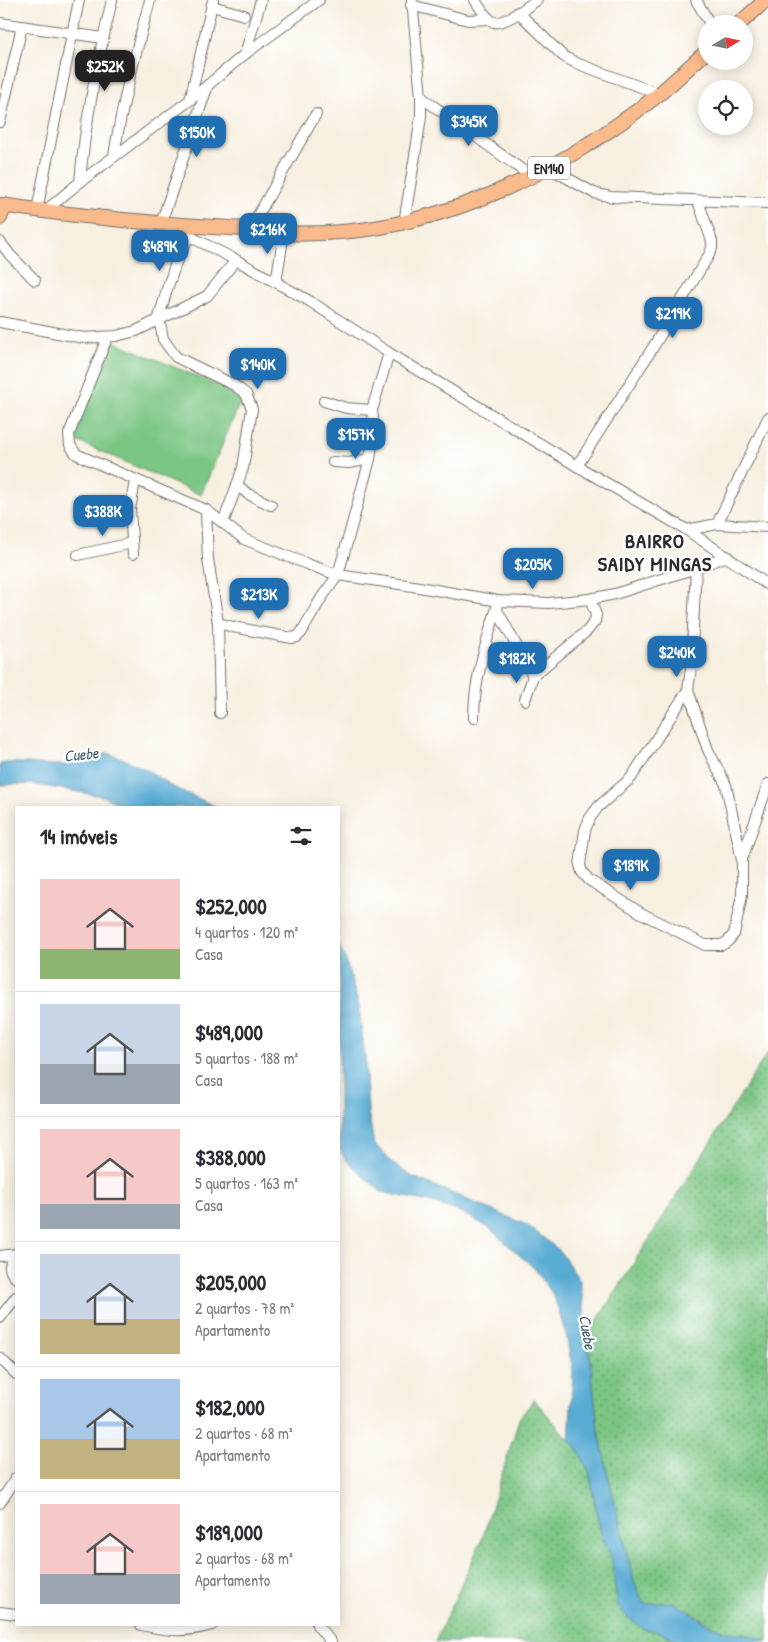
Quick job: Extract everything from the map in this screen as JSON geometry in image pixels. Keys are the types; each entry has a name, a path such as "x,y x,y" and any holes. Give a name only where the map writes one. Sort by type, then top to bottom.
{"main road":[{"path":"749,15 766,0"},
{"name":"EN140","path":"2,209 284,233 321,233 404,223 487,197 549,168 623,121 659,94 698,59"}],"street":[{"path":"41,211 79,0"},
{"path":"80,182 83,144 112,0"},
{"path":"114,156 119,119 128,78 150,0"},
{"path":"245,54 261,0"},
{"path":"41,211 190,100 245,54 319,0"},
{"path":"475,0 489,19 494,22 506,20 537,0"},
{"path":"696,0 705,15"},
{"path":"190,100 212,3 244,15"},
{"path":"404,223 418,137 421,97 412,3 468,20 489,19"},
{"path":"518,12 563,56 576,63 659,94"},
{"path":"0,23 103,38"},
{"path":"0,122 22,26"},
{"path":"208,85 168,224 311,302 577,466 687,530 768,585"},
{"path":"421,97 532,177"},
{"path":"250,229 316,114"},
{"path":"549,168 594,193 611,197 768,204"},
{"path":"577,466 709,256 712,241 698,201"},
{"path":"276,282 284,233"},
{"path":"189,236 177,260 159,318 163,340 176,358 234,385 246,394 252,409 243,468 223,523"},
{"path":"0,242 35,280"},
{"path":"0,322 84,338 107,338 136,331 207,296 236,260"},
{"path":"107,338 69,434 70,444 76,454 206,510 244,539 338,575 413,586 498,605 550,603 590,599 615,594 727,556"},
{"path":"218,623 255,632 292,638 297,637 338,575 370,459 374,428 372,410 390,352"},
{"path":"324,401 346,408 372,410"},
{"path":"717,524 768,418"},
{"path":"333,462 349,463 370,459"},
{"path":"133,554 130,510 135,481"},
{"path":"237,485 248,494 272,505"},
{"path":"206,510 208,559 218,623 220,713"},
{"path":"687,530 717,524 768,528"},
{"path":"78,555 132,543"},
{"path":"688,690 631,778 598,808 590,818 584,830 580,865 582,872 589,880 641,912 705,945 716,946 728,941 734,934 742,895 742,860 726,785 708,750 688,690 696,568"},
{"path":"525,700 533,676 587,631 595,621 596,615 590,599"},
{"path":"498,605 533,676"},
{"path":"474,718 474,697 480,667 498,605"},
{"path":"742,860 768,784"},
{"path":"0,1256 15,1254"},
{"path":"15,1255 11,1261 15,1289"},
{"path":"0,1262 13,1274"},
{"path":"0,1318 15,1297"},
{"path":"0,1358 15,1373"},
{"path":"0,1503 15,1480"},
{"path":"0,1612 15,1614"},
{"path":"146,1626 172,1631 187,1631 208,1626"},
{"path":"318,1626 331,1642"}],"green space":[{"path":"113,341 243,396 201,495 72,439"},
{"path":"768,1052 768,1642 718,1629 694,1614 679,1608 644,1604 634,1582 607,1471 597,1422 588,1335"},
{"path":"534,1399 576,1446 589,1471 603,1539 612,1559 618,1605 644,1629 660,1632 680,1642 435,1642 482,1539 519,1419"}],"water":[{"path":"108,753 149,771 169,785 215,806 124,806 102,796 31,784 0,785 0,764 55,765 86,761"},
{"path":"340,947 359,1006 365,1058 368,1111 374,1145 392,1163 411,1176 527,1225 559,1250 580,1281 597,1422 634,1582 644,1604 674,1602 709,1625 724,1631 752,1636 768,1642 709,1640 680,1642 660,1632 644,1629 627,1617 618,1605 612,1559 603,1539 589,1471 576,1446 569,1440 573,1372 566,1335 554,1296 535,1269 489,1228 463,1213 429,1202 381,1192 346,1160 340,1151"}],"district":[{"name":"BAIRRO SAIDY MINGAS","path":"655,552"}],"water label":[{"name":"Cuebe","path":"81,754"},
{"name":"Cuebe","path":"588,1332"}]}
